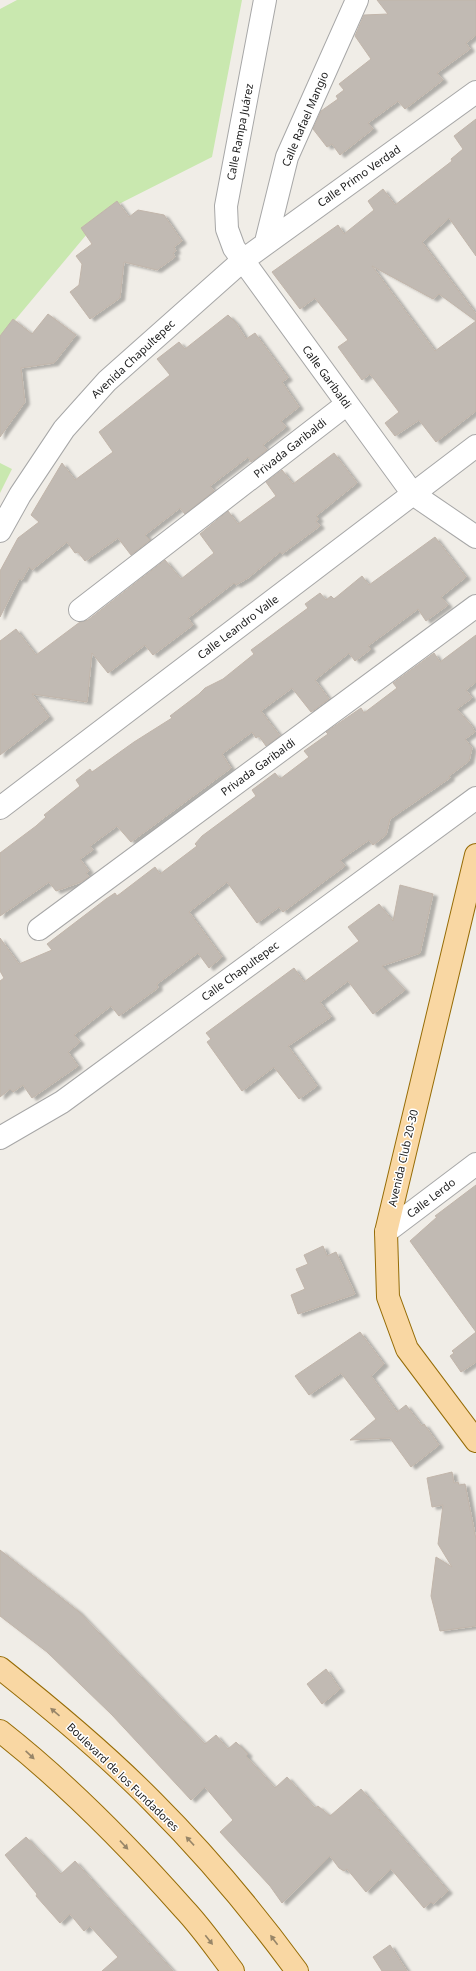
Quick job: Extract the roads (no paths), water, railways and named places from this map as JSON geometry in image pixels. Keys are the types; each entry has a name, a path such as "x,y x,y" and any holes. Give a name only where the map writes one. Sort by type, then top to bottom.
{"main road":[{"name":"Avenida Club 20-30","path":"476,856 386,1232 388,1297 407,1349 476,1441"},
{"name":"Boulevard de los Fundadores","path":"0,1668 55,1712 153,1801 218,1871 297,1971"},
{"path":"0,1731 25,1750 113,1833 185,1909 233,1971"}],"street":[{"name":"Calle Rampa Juárez","path":"242,261 234,248 227,229 226,206 265,0"},
{"name":"Calle Rafael Mangio","path":"266,242 287,157 357,0"},
{"name":"Calle Primo Verdad","path":"242,261 266,242 476,92"},
{"name":"Calle Garibaldi","path":"242,261 413,494 476,537"},
{"name":"Avenida Chapultepec","path":"0,531 20,495 64,429 92,397 107,381 242,261"},
{"name":"Privada Garibaldi","path":"80,610 347,404"},
{"name":"Calle Leandro Valle","path":"0,808 476,446"},
{"name":"Privada Garibaldi","path":"39,929 476,606"},
{"name":"Calle Chapultepec","path":"0,1138 62,1102 476,798"},
{"name":"Calle Lerdo","path":"386,1232 476,1164"}]}
